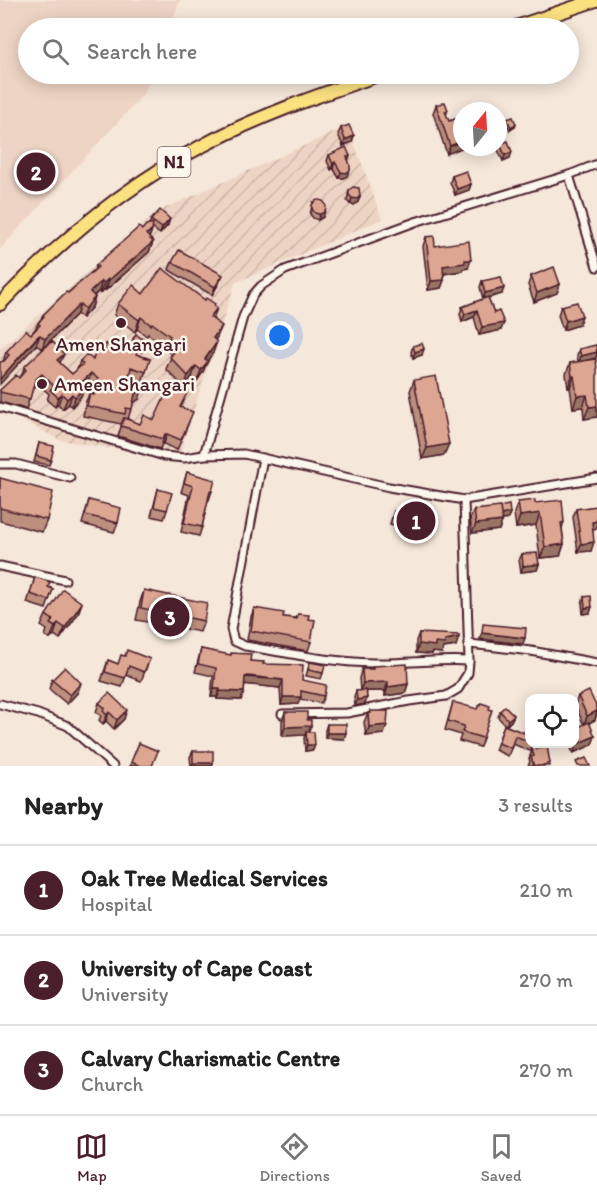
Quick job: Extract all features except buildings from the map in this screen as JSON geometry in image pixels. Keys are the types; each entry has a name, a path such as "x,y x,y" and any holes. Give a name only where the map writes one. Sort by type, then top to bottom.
{"highway":[{"path":"543,18 596,0"},
{"name":"N1","path":"0,304 106,207 171,164 199,147 280,109 352,84"}],"street":[{"path":"204,455 243,317 253,295 272,277 285,270 415,222 569,175 597,164"},
{"path":"569,175 597,267"},
{"path":"0,408 150,453 183,458 244,454 389,487 464,500 597,478"},
{"path":"263,458 231,629 234,641 245,646 333,661 374,663 470,661"},
{"path":"0,464 16,465 70,478"},
{"path":"282,714 347,713 446,696 458,689 468,673 470,661 464,500"},
{"path":"0,566 65,580"},
{"path":"470,644 531,651 597,663"},
{"path":"0,704 38,714 68,726 113,766"}],"shaded area":[{"path":"0,0 180,0 173,18 18,18 18,84 148,84 143,95 0,249"},
{"path":"348,126 382,219 235,283 178,459 60,440 0,409 0,349 157,212"}],"place":[{"name":"University of Cape Coast","path":"36,172"},
{"name":"Amen Shangari","path":"121,323"},
{"name":"Ameen Shangari","path":"42,384"},
{"name":"Oak Tree Medical Services","path":"416,521"},
{"name":"Calvary Charismatic Centre","path":"170,617"}]}
